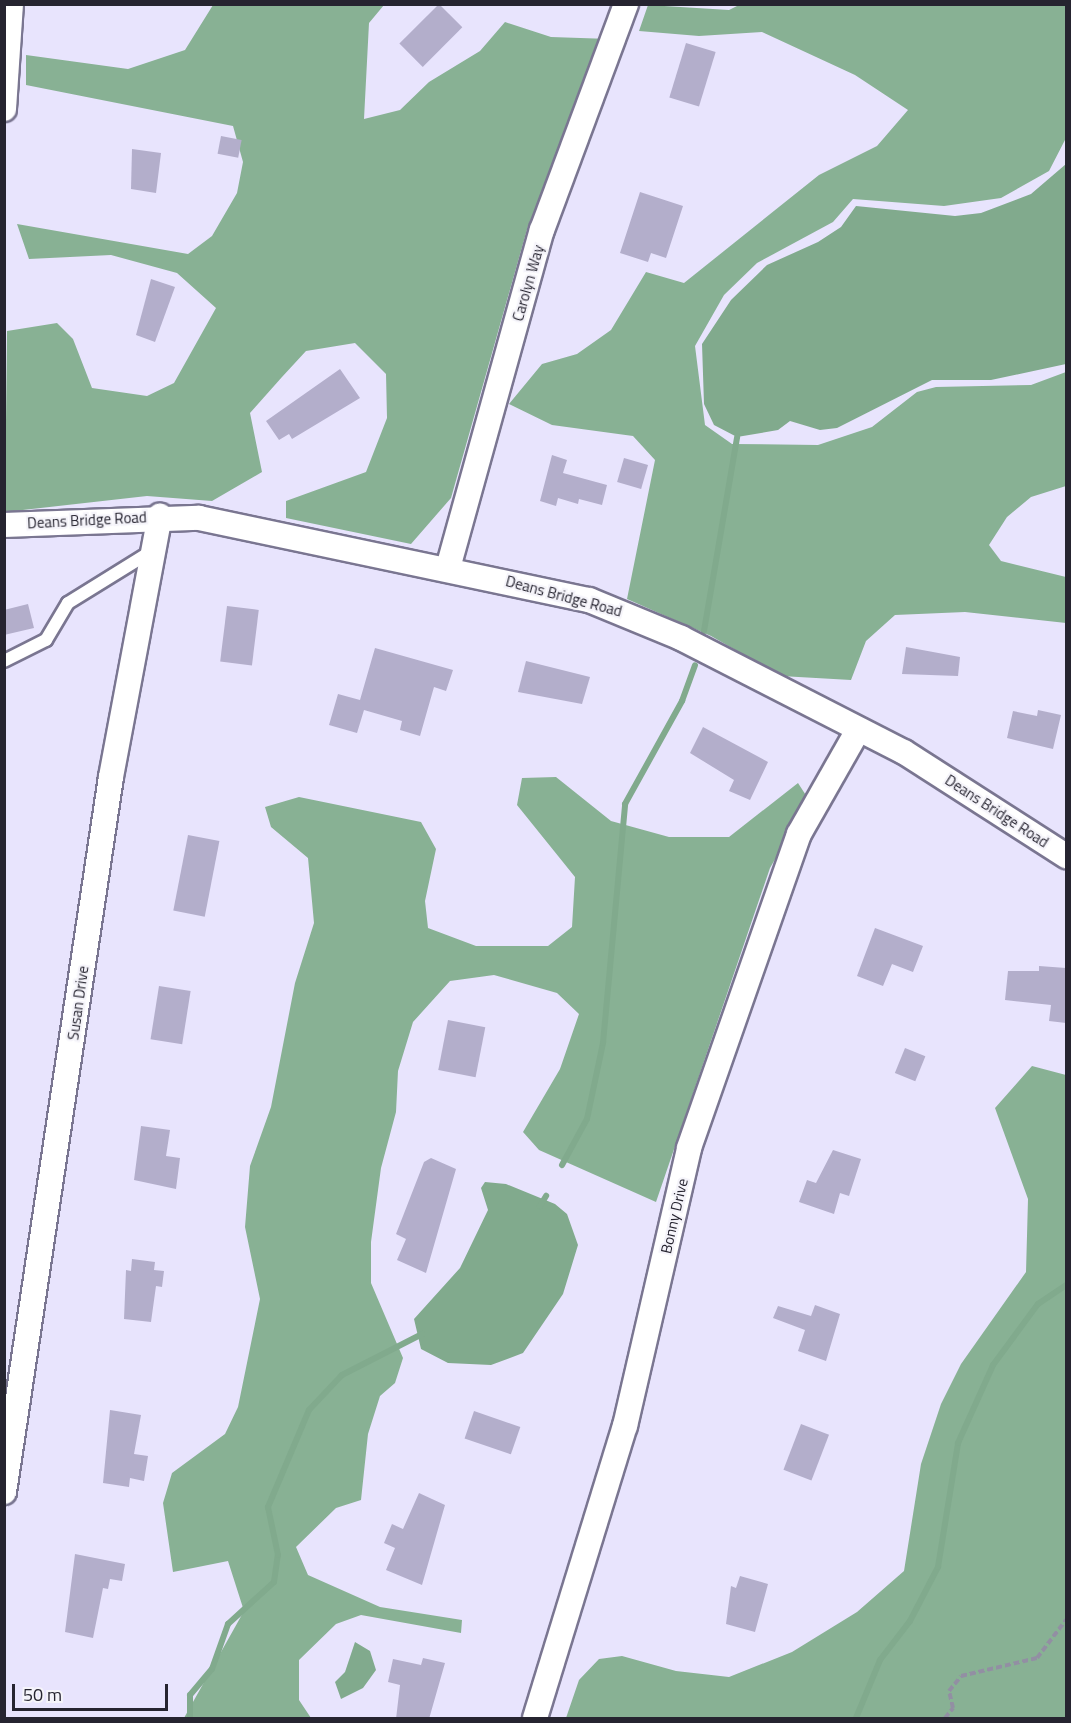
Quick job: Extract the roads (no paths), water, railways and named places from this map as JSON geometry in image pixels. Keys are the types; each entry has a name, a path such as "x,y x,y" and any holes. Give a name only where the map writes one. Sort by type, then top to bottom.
{"street":[{"path":"4,109 11,4"},
{"name":"Carolyn Way","path":"448,568 542,230 626,4"},
{"name":"Deans Bridge Road","path":"4,525 160,516 237,523 448,568 632,615 904,752 1066,855"},
{"name":"Susan Drive","path":"4,1492 111,777 160,516"},
{"name":"Bonny Drive","path":"535,1719 625,1426 689,1148 799,834 858,730"}],"lane":[{"path":"4,661 46,640 68,603 153,550"}],"waterway":[{"path":"704,631 737,437"},
{"path":"562,1165 587,1119 603,1043 625,804 682,701 695,665"},
{"path":"540,1206 546,1196"},
{"path":"856,1718 880,1660 910,1621 938,1567 958,1443 993,1365 1038,1304 1066,1285"},
{"path":"190,1718 190,1695 212,1669 228,1624 274,1582 278,1555 268,1507 309,1410 342,1375 422,1334"}]}
